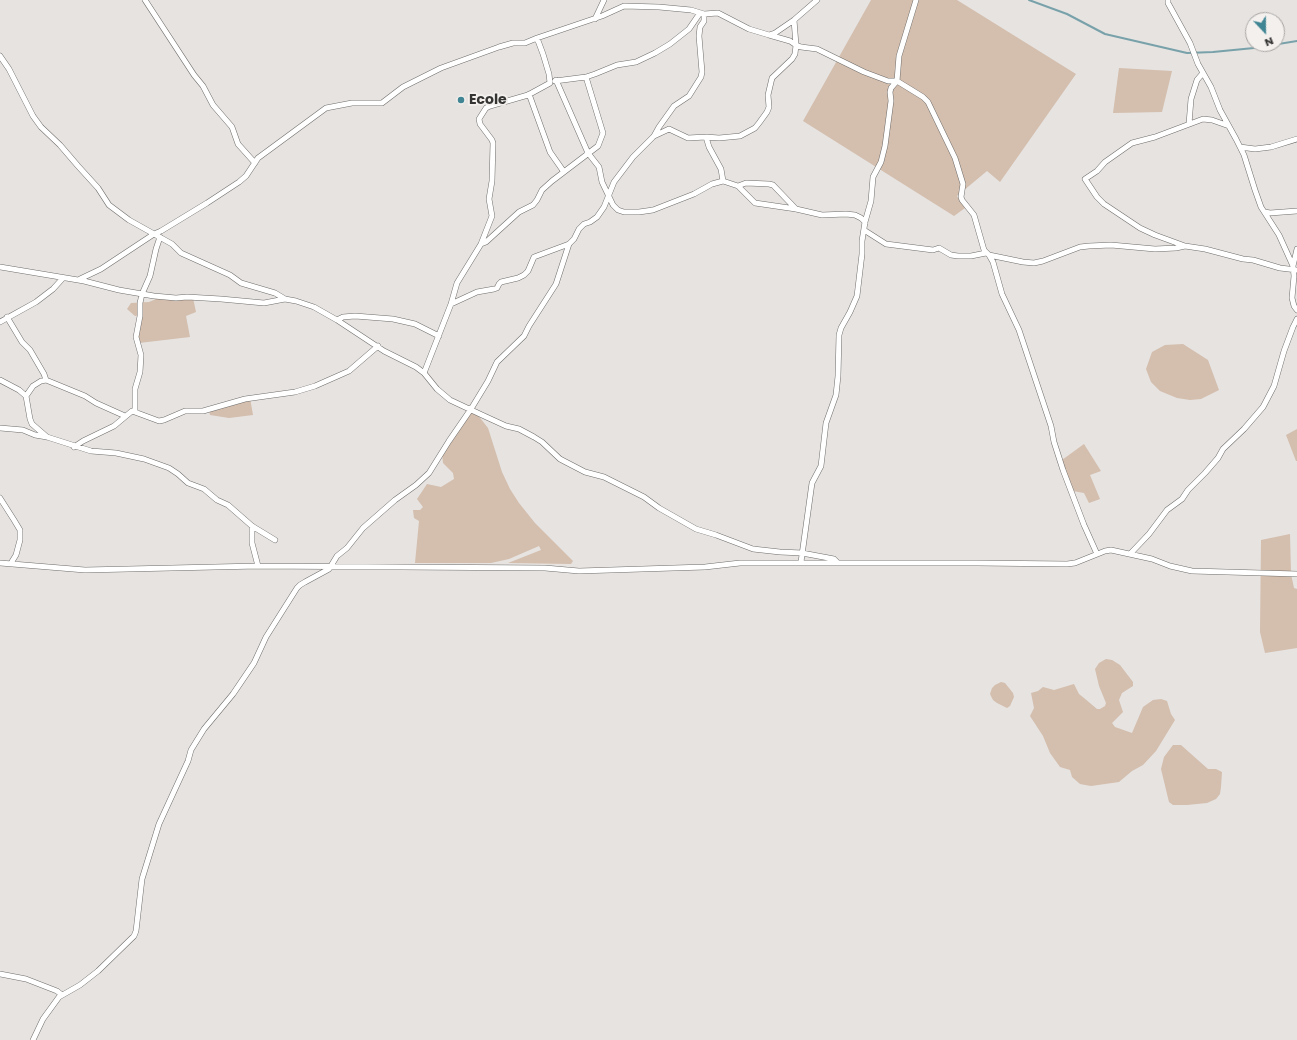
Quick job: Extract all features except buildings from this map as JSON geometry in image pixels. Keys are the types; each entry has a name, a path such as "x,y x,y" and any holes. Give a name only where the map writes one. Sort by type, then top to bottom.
{"street":[{"path":"145,0 190,69 203,86 213,105 232,127 238,144 255,163"},
{"path":"595,19 604,0"},
{"path":"769,35 794,20 817,0"},
{"path":"801,562 812,483 821,466 826,423 836,394 839,335 857,296 862,241 872,201 873,177 881,162 885,146 891,101 890,92 897,81 899,56 916,0"},
{"path":"1168,0 1168,3 1190,43 1211,87 1220,110 1244,155 1261,207 1279,235 1294,268"},
{"path":"78,280 101,269 154,234 207,203 239,182 246,176 258,158 326,108 352,103 382,103 403,87 441,68 512,43 525,43 595,19 624,6 691,10 702,13 721,14 749,28 790,41 796,45 809,49 817,49 864,72 888,81 897,81 923,97 928,102 955,158 963,184 962,200 974,215 976,225 988,254 993,262 1002,294 1019,330 1051,426 1054,442 1063,470 1097,554"},
{"path":"424,373 451,304 457,283 481,244 492,216 489,199 492,181 492,140 480,124 479,118 486,108 529,94 556,80 586,77 617,64 636,62 670,44 689,29 702,13"},
{"path":"451,304 477,292 497,288 501,282 524,276 528,271 534,257 569,244 584,224 597,217 604,206 614,182 627,165 654,136 674,106 689,96 701,77 702,72 699,36 700,26 704,21 702,13"},
{"path":"654,136 669,130 688,138 719,138 740,136 755,128 769,107 768,95 772,78 792,59 795,54 796,45 794,20"},
{"path":"537,38 549,74 550,83"},
{"path":"0,56 9,69 33,116 41,127 60,145 98,188 109,205 120,214 160,236 172,244 181,253 230,274 241,283 275,293 285,299"},
{"path":"1189,124 1191,99 1197,80 1203,73"},
{"path":"481,244 486,242 519,212 532,205 537,200 542,190 598,146 602,139 603,133 586,77"},
{"path":"556,80 588,153 599,167 602,182 608,195 613,205 618,210 624,212 639,212 653,210 694,194 712,184 723,181 738,186 756,203 796,209 822,216 846,214 855,215 866,222"},
{"path":"529,94 550,152 564,172"},
{"path":"1229,126 1207,118 1155,137 1132,143 1105,162 1097,171 1085,179 1097,197 1104,204 1140,228 1155,235 1185,246 1253,260 1280,268 1294,268"},
{"path":"706,137 709,147 721,169 723,181"},
{"path":"1240,147 1255,149 1271,147 1297,139"},
{"path":"738,186 746,183 773,185 796,209"},
{"path":"1265,212 1270,214 1297,211"},
{"path":"864,230 886,244 933,250 939,248 951,255 958,256 988,254 1034,263 1080,247 1112,245 1156,249 1185,246"},
{"path":"135,411 135,389 140,372 141,356 136,337 140,323 139,308 142,294 150,276 160,236"},
{"path":"33,1040 55,1001 62,995 76,988 98,971 134,936 142,879 159,824 188,761 191,750 204,729 233,694 254,663 266,637 297,588 300,584 329,569 337,556 363,528 429,473 471,409 488,381 497,362 524,336 556,284 569,244"},
{"path":"1297,249 1292,298 1297,310"},
{"path":"0,267 84,281 142,294 176,298 264,302 285,299 314,307 337,320 384,351 416,367 424,373 437,389 450,400 506,426 534,437 542,442 560,459 585,472 604,478 644,497 659,508 696,529 753,549 802,553 834,559 837,562"},
{"path":"0,322 36,302 53,289 63,278"},
{"path":"337,320 343,317 355,316 394,319 415,324 439,336"},
{"path":"7,317 22,342 30,350 42,369 46,380"},
{"path":"1130,554 1149,534 1167,510 1182,499 1188,490 1218,458 1223,449 1244,429 1263,407 1274,386 1288,339 1297,319"},
{"path":"74,447 83,440 114,426 132,411 159,421 185,411 203,411 245,399 284,392 295,392 315,386 349,371 378,346"},
{"path":"0,380 19,390 26,396 32,424 47,437"},
{"path":"26,396 33,386 41,380 46,380 85,396 96,403 125,416"},
{"path":"0,428 23,430 74,447 91,451 132,456 170,468 188,483 204,489 252,526 275,540"},
{"path":"0,498 20,530 20,540 16,555 11,563"},
{"path":"252,526 252,543 258,566"},
{"path":"0,563 85,570 258,566 545,568 579,571 705,567 740,563 801,562 1067,564 1075,563 1111,550 1192,571 1297,574"},
{"path":"0,974 26,979 57,990 62,995"}],"shaded area":[{"path":"871,0 957,0 1076,74 1000,182 987,171 957,196 965,208 954,216 803,121"},
{"path":"1119,68 1172,71 1162,112 1113,113"},
{"path":"193,298 196,312 186,316 190,337 139,343 138,337 141,315 135,316 127,309 131,303 149,302 156,299"},
{"path":"1183,344 1208,360 1219,390 1201,399 1190,400 1177,398 1160,391 1151,382 1146,369 1152,352 1165,345"},
{"path":"250,398 253,415 229,418 210,415 209,409"},
{"path":"473,409 488,428 502,472 510,489 535,523 573,561 571,564 508,563 541,550 539,546 509,559 491,563 415,563 419,521 414,518 413,510 420,510 423,507 417,499 427,484 441,487 454,479 453,473 443,463 442,453"},
{"path":"1297,429 1297,461 1296,461 1286,435"},
{"path":"1084,444 1101,471 1090,475 1100,499 1089,503 1084,493 1073,491 1062,460"},
{"path":"1290,534 1291,574 1294,588 1297,589 1297,648 1265,653 1260,632 1261,540"},
{"path":"1106,659 1112,660 1120,665 1133,682 1133,686 1122,693 1119,700 1123,712 1112,723 1115,727 1132,733 1143,707 1153,700 1161,699 1167,701 1171,714 1175,720 1156,751 1143,765 1132,771 1119,782 1091,786 1080,784 1072,777 1070,770 1060,767 1050,753 1043,736 1030,716 1034,708 1031,693 1038,691 1043,687 1054,690 1074,684 1079,694 1097,709 1100,709 1105,706 1106,703 1099,686 1095,669 1099,663"},
{"path":"1001,682 1005,683 1013,693 1014,697 1010,706 1007,708 993,700 990,694 992,688"},
{"path":"1173,745 1181,745 1208,769 1216,769 1222,772 1220,794 1216,799 1207,803 1187,805 1173,805 1169,802 1161,769 1164,757"}],"waterway":[{"path":"1029,0 1067,14 1105,34 1187,53 1254,48 1297,41"}],"place":[{"name":"Ecole","path":"461,100"}]}
